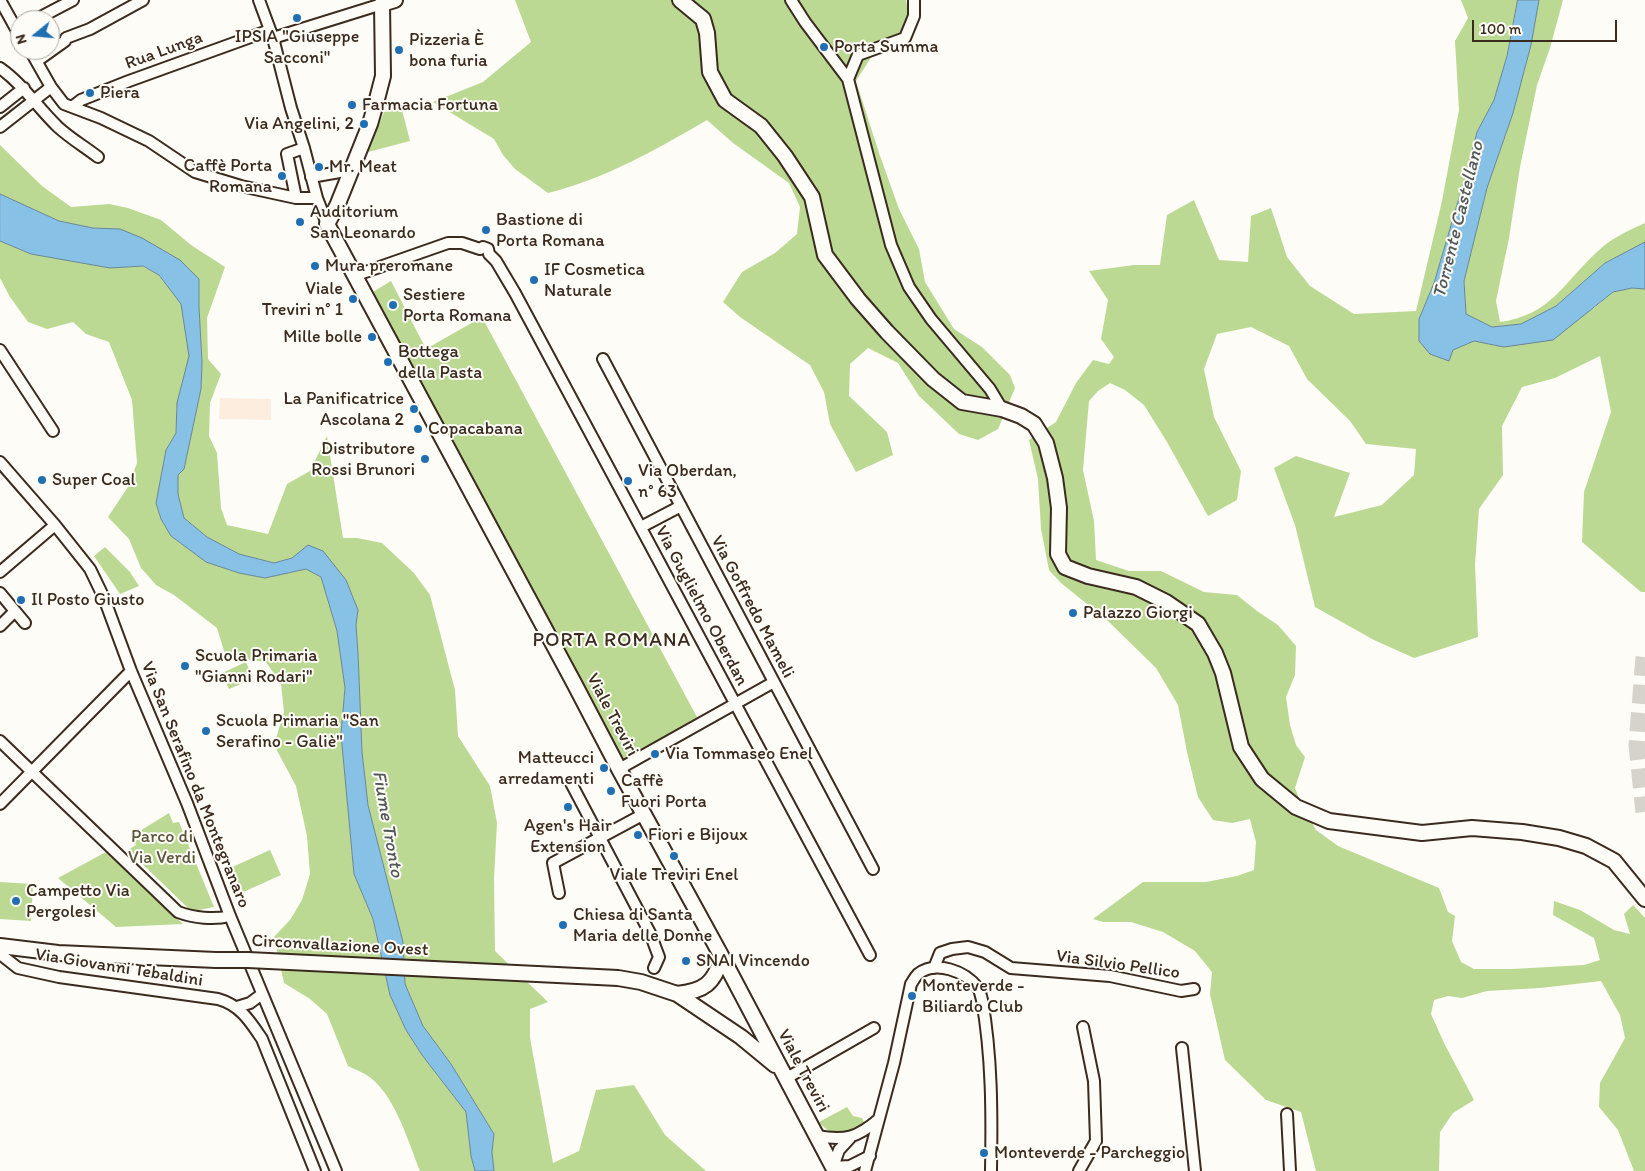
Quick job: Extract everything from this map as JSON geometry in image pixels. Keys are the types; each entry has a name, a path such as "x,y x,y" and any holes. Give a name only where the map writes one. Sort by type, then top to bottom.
{"street":[{"path":"0,0 10,17"},
{"path":"54,10 73,0"},
{"path":"142,0 90,29 66,38 65,41 37,61 51,87 64,104 101,118 149,141 195,172 241,186 296,198 317,198"},
{"path":"259,0 271,34 326,224"},
{"path":"680,0 703,19 707,33 710,72 725,100 761,126 785,156 812,197 826,255 858,299 933,379 962,402 1002,409 1021,416 1034,424 1046,443 1055,478 1059,508 1058,554 1066,567 1088,576 1136,586 1166,602 1198,624 1215,652 1223,673 1241,747 1262,780 1296,807 1330,821 1422,833 1472,828 1522,832 1559,838 1586,846 1614,861 1645,899"},
{"path":"791,0 805,22 848,79 891,245 909,287 931,319 990,388 1002,409"},
{"path":"848,79 858,55 905,38 914,16 914,0"},
{"path":"326,224 337,206 370,124 383,76 386,1"},
{"name":"Rua Lunga","path":"72,107 81,100 105,90 271,34 386,1"},
{"path":"0,68 24,88 59,128 98,158"},
{"path":"0,81 10,75"},
{"path":"0,127 51,87"},
{"path":"0,107 24,88"},
{"path":"296,198 287,154 304,148"},
{"path":"311,176 351,170"},
{"name":"Viale Treviri","path":"326,224 722,957 834,1169"},
{"name":"Via Guglielmo Oberdan","path":"357,281 385,266 448,243 462,243 496,261 504,272 870,955"},
{"path":"0,350 53,431"},
{"name":"Via Goffredo Mameli","path":"603,359 873,869"},
{"name":"Via San Serafino da Montegranaro","path":"0,462 55,525 90,569 104,598 131,671 187,802 230,916 336,1171"},
{"path":"641,527 681,506"},
{"path":"0,572 55,525"},
{"path":"0,593 25,623"},
{"path":"0,626 15,611"},
{"path":"0,804 131,671"},
{"path":"619,769 774,682"},
{"path":"0,741 178,912 203,917 230,916"},
{"path":"570,783 650,933 659,957 654,968"},
{"path":"559,893 553,863 644,814"},
{"name":"Circonvallazione Ovest","path":"0,946 58,953 618,978 641,982 676,994 741,1037 783,1074"},
{"name":"Via Silvio Pellico","path":"934,968 940,953 968,947 985,952 1011,968 1110,976 1181,991 1194,989"},
{"name":"Via Giovanni Tebaldini","path":"0,954 18,968 59,977 218,1000 237,1007"},
{"path":"676,994 699,990 708,985 719,967 722,957"},
{"path":"865,1171 894,1064 911,984 917,975 934,968 949,968 965,976 978,989 982,1000 990,1071 991,1171"},
{"path":"262,994 250,1003 237,1007 250,1021 262,1039 315,1171"},
{"path":"1079,1171 1096,1141 1094,1081 1083,1027"},
{"path":"783,1074 874,1028"},
{"path":"1182,1048 1195,1171"},
{"path":"1287,1114 1290,1171"},
{"path":"817,1136 836,1139 850,1138 866,1131 879,1119"},
{"path":"850,1138 840,1150 834,1169 850,1166 870,1156"}],"shaded area":[{"path":"220,398 271,399 271,420 219,419"}],"green space":[{"path":"515,0 906,0 911,30 877,48 856,81 899,209 919,249 925,282 954,329 982,347 1010,375 1015,388 998,429 978,440 959,434 919,396 898,363 868,348 850,364 849,396 887,432 893,455 856,472 830,424 824,392 810,365 740,317 723,302 742,272 775,253 797,234 800,207 789,183 733,143 707,120 630,162 590,180 548,193 515,169 503,155 494,139 433,102 483,82 531,42"},
{"path":"1461,0 1518,0 1507,56 1494,100 1477,132 1434,283 1419,319 1419,341 1453,350 1474,341 1504,347 1594,308 1613,292 1632,288 1645,289 1645,592 1641,592 1582,542 1584,492 1611,412 1600,356 1555,378 1522,387 1502,426 1503,475 1479,509 1475,564 1478,637 1414,658 1374,640 1315,607 1295,525 1274,468 1296,456 1350,473 1334,517 1382,505 1414,475 1416,449 1366,444 1350,421 1307,379 1289,346 1251,327 1217,334 1204,369 1214,417 1241,471 1237,500 1208,516 1144,405 1125,390 1110,383 1098,391 1089,401 1083,470 1094,521 1096,560 1129,571 1161,571 1204,592 1237,595 1278,625 1296,646 1295,675 1286,697 1290,725 1296,745 1305,757 1295,788 1300,801 1316,830 1338,846 1439,888 1448,912 1455,916 1452,941 1461,962 1474,969 1512,969 1584,965 1600,960 1594,938 1553,915 1554,901 1580,910 1614,930 1630,934 1624,914 1633,905 1645,918 1645,1171 1634,1171 1618,1130 1599,1107 1600,1083 1625,1038 1620,1015 1601,981 1540,988 1487,991 1462,998 1448,996 1434,1000 1431,1014 1474,1100 1453,1113 1440,1132 1439,1171 1316,1171 1301,1112 1266,1100 1225,1060 1210,994 1212,972 1195,951 1163,932 1131,922 1103,922 1093,919 1143,882 1206,882 1237,876 1254,870 1256,842 1250,819 1232,823 1213,820 1198,797 1178,705 1156,668 1108,621 1061,583 1049,570 1041,529 1038,479 1029,440 1056,422 1076,383 1093,360 1109,364 1114,357 1101,339 1108,300 1089,271 1134,265 1160,265 1167,215 1194,200 1219,260 1248,262 1251,216 1271,208 1287,257 1310,286 1354,314 1416,311 1442,201 1459,110 1455,41 1468,18"},
{"path":"1539,0 1563,0 1550,48 1537,85 1520,167 1509,238 1496,301 1500,322 1517,318 1544,305 1603,247 1620,235 1645,223 1645,242 1605,263 1556,306 1521,324 1492,327 1466,314 1464,281 1487,188 1513,113 1531,45"},
{"path":"402,110 410,141 368,152 384,112"},
{"path":"0,145 42,186 71,207 109,204 128,208 161,220 191,245 225,267 207,318 208,359 221,374 210,403 209,436 217,453 221,508 227,525 268,534 287,484 310,471 327,436 343,538 357,538 382,543 414,573 430,595 455,690 458,736 490,786 497,823 494,878 495,951 548,1002 530,1009 530,1038 553,1163 579,1151 596,1090 634,1085 665,1135 706,1171 494,1171 492,1152 494,1134 451,1064 423,1026 405,984 403,942 368,805 362,752 356,625 358,610 346,580 292,558 274,563 239,554 207,537 184,518 178,494 178,475 184,469 201,389 199,279 120,229 93,228 59,221 0,194"},
{"path":"0,241 31,254 110,268 142,266 159,275 181,304 190,356 177,403 176,433 166,450 156,503 161,519 171,536 206,562 239,573 265,578 306,569 321,577 337,631 345,688 341,734 354,874 373,919 390,995 406,1030 422,1055 466,1112 471,1156 475,1171 420,1171 399,1118 384,1092 365,1074 348,1066 327,1014 310,999 284,983 274,937 290,920 302,900 310,874 307,836 296,786 274,745 284,712 281,684 266,662 225,654 217,628 174,595 156,585 141,568 129,539 108,517 128,487 137,463 132,400 109,342 86,334 73,322 47,329 28,322 10,297 0,278"},
{"path":"391,281 426,349 482,317 698,719 622,763 373,292"},
{"path":"105,547 130,572 139,586 120,594 94,556"},
{"path":"246,662 253,679 229,689 222,673"},
{"name":"Parco di Via Verdi","path":"169,813 173,823 179,822 214,907 194,911 188,908 128,850 136,845 130,837"},
{"path":"270,850 281,875 239,894 228,869"},
{"path":"106,852 183,924 116,927 58,878"},
{"name":"Campetto Via Pergolesi","path":"0,882 33,884 31,921 0,919"},
{"path":"847,1107 853,1116 862,1118 865,1124 853,1131 841,1134 829,1131 819,1122"}],"water":[{"name":"Torrente Castellano","path":"1518,0 1539,0 1531,45 1513,113 1487,188 1464,281 1466,314 1492,327 1521,324 1556,306 1605,263 1645,242 1645,289 1632,288 1613,292 1553,340 1504,347 1474,341 1453,350 1449,361 1430,354 1419,341 1419,319 1434,283 1477,132 1494,100 1507,56"},
{"path":"0,194 59,221 93,228 120,229 142,238 180,260 199,279 201,389 184,469 178,475 178,494 184,518 207,537 239,554 274,563 292,558 308,545 323,551 346,580 358,610 356,625 362,752 368,805 403,942 405,984 423,1026 451,1064 494,1134 492,1152 494,1171 475,1171 471,1156 466,1112 422,1055 406,1030 390,995 373,919 354,874 341,734 345,688 337,631 321,577 306,569 265,578 239,573 206,562 171,536 161,519 156,503 166,450 176,433 177,403 189,356 181,304 159,275 143,266 110,268 31,254 0,241"}],"tunnel":[{"path":"1645,657 1638,745 1645,812"}],"place":[{"name":"IPSIA \"Giuseppe Sacconi\"","path":"297,18"},
{"name":"Porta Summa","path":"824,47"},
{"name":"Pizzeria È bona furia","path":"399,50"},
{"name":"Piera","path":"90,93"},
{"name":"Farmacia Fortuna","path":"352,105"},
{"name":"Via Angelini, 2","path":"364,124"},
{"name":"Mr. Meat","path":"319,167"},
{"name":"Caffè Porta Romana","path":"282,176"},
{"name":"Auditorium San Leonardo","path":"300,222"},
{"name":"Bastione di Porta Romana","path":"486,230"},
{"name":"Mura preromane","path":"315,266"},
{"name":"IF Cosmetica Naturale","path":"534,280"},
{"name":"Viale Treviri n° 1","path":"353,299"},
{"name":"Sestiere Porta Romana","path":"393,305"},
{"name":"Mille bolle","path":"372,337"},
{"name":"Bottega della Pasta","path":"388,362"},
{"name":"La Panificatrice Ascolana 2","path":"414,409"},
{"name":"Copacabana","path":"418,429"},
{"name":"Distributore Rossi Brunori","path":"425,459"},
{"name":"Super Coal","path":"42,480"},
{"name":"Via Oberdan, n° 63","path":"628,481"},
{"name":"Il Posto Giusto","path":"21,600"},
{"name":"Palazzo Giorgi","path":"1073,613"},
{"name":"Scuola Primaria \"Gianni Rodari\"","path":"185,666"},
{"name":"Scuola Primaria \"San Serafino - Galiè\"","path":"206,731"},
{"name":"Via Tommaseo Enel","path":"655,754"},
{"name":"Matteucci arredamenti","path":"604,768"},
{"name":"Caffè Fuori Porta","path":"611,791"},
{"name":"Agen's Hair Extension","path":"568,807"},
{"name":"Fiori e Bijoux","path":"638,835"},
{"name":"Viale Treviri Enel","path":"674,856"},
{"name":"Campetto Via Pergolesi","path":"16,901"},
{"name":"Chiesa di Santa Maria delle Donne","path":"563,925"},
{"name":"SNAI Vincendo","path":"686,961"},
{"name":"Monteverde - Biliardo Club","path":"912,996"},
{"name":"Monteverde - Parcheggio","path":"984,1153"}],"district":[{"name":"PORTA ROMANA","path":"612,641"}],"water label":[{"name":"Fiume Tronto","path":"387,824"}]}
